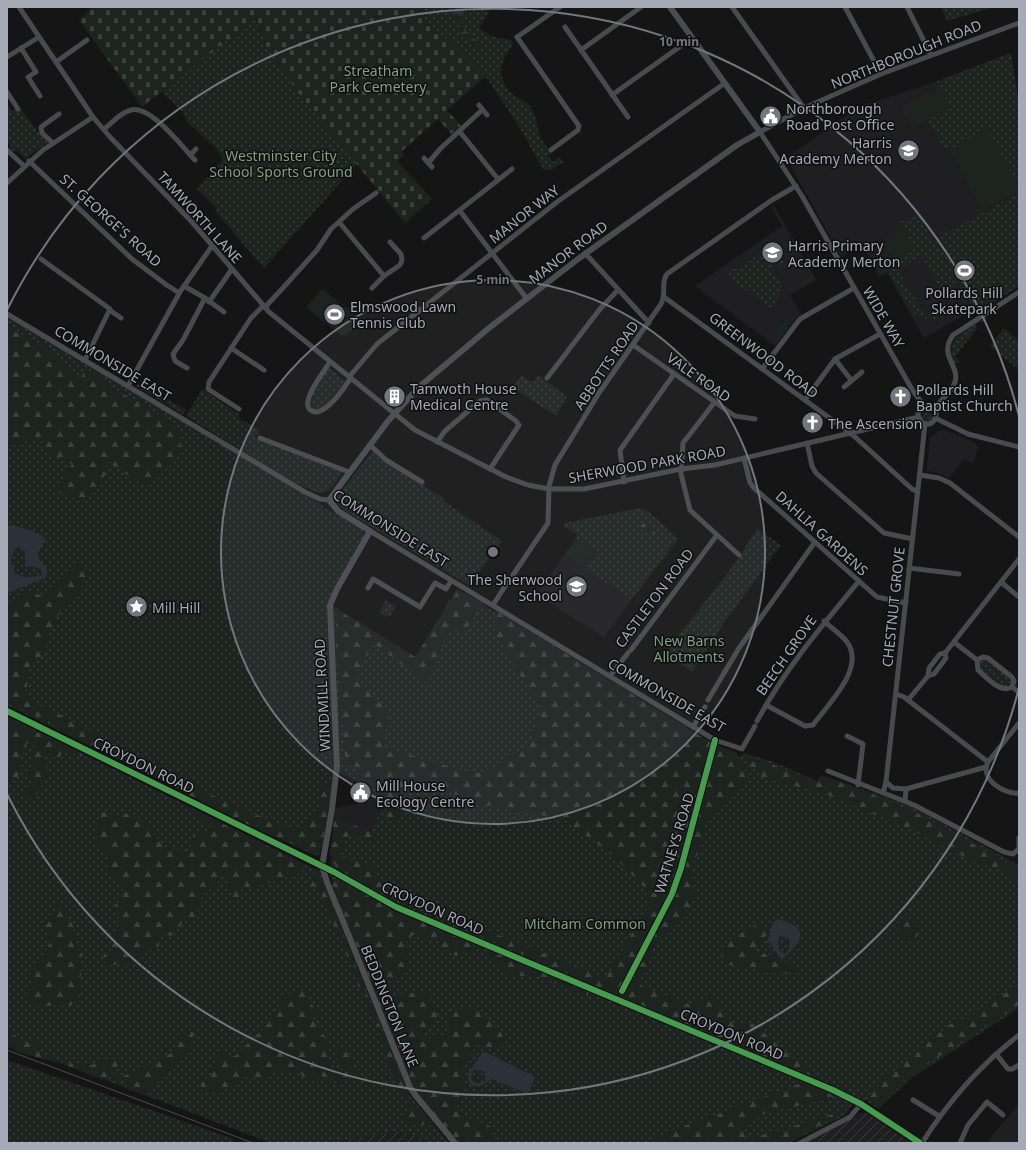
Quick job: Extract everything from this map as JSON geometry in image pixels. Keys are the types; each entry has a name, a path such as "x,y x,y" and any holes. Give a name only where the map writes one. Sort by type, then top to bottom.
{"main road":[{"path":"670,7 760,132"},
{"name":"MANOR ROAD","path":"329,500 394,414 420,387 585,253 737,145 760,132"},
{"name":"COMMONSIDE EAST","path":"329,500 338,511 370,531"},
{"name":"WINDMILL ROAD","path":"322,866 336,778 330,605 337,589 370,531"},
{"name":"CROYDON ROAD","path":"7,710 322,866 396,907 797,1074 861,1104 921,1143"},
{"name":"BEDDINGTON LANE","path":"322,866 410,1087 455,1143"}],"street":[{"name":"TAMWORTH LANE","path":"19,7 93,117 119,148 189,219 264,307 394,414"},
{"path":"551,150 578,130 578,124 517,40 518,36 553,9 560,7"},
{"path":"581,50 641,7"},
{"path":"732,7 804,108"},
{"path":"845,7 881,74"},
{"path":"907,7 931,55"},
{"name":"NORTHBOROUGH ROAD","path":"760,132 804,108 881,74 1019,23"},
{"path":"565,27 628,117"},
{"path":"7,57 39,37"},
{"path":"612,95 692,38"},
{"path":"56,62 87,40"},
{"path":"21,48 36,72 28,77 40,96"},
{"name":"MANOR WAY","path":"330,362 313,387 308,402 308,407 317,412 324,409 335,399 350,377 377,344 576,188 725,84"},
{"path":"7,92 18,109"},
{"path":"424,158 430,165 441,148 460,132 481,108 487,115"},
{"path":"104,129 127,111 142,110 152,116 195,160"},
{"path":"53,143 42,133 41,127 59,114"},
{"path":"7,183 29,161 53,143 93,117"},
{"path":"460,132 498,179"},
{"name":"WIDE WAY","path":"760,132 796,186 923,408"},
{"path":"190,155 196,149"},
{"path":"7,150 24,166"},
{"name":"ST. GEORGE'S ROAD","path":"29,161 132,259 169,286 182,289 207,300 224,312"},
{"path":"424,238 512,169"},
{"name":"ABBOTTS ROAD","path":"513,575 548,523 549,489 557,461 599,393 649,323 664,297 663,281 670,271 796,186"},
{"path":"239,409 210,390 207,386 231,348 250,319 271,301 314,254 327,234 353,209 376,193"},
{"path":"460,211 527,299"},
{"path":"339,222 384,276"},
{"path":"372,288 384,276 400,265 402,260 401,254 390,242"},
{"path":"128,386 182,289 212,246"},
{"path":"585,253 617,290 649,323"},
{"path":"41,258 121,318"},
{"path":"187,368 175,361 173,354 207,300 232,269"},
{"path":"762,369 799,320 854,288"},
{"path":"547,378 600,309 617,290"},
{"path":"933,409 951,389 955,382 956,372 949,360 948,351 950,340 953,335 1019,292"},
{"name":"GREENWOOD ROAD","path":"664,297 850,434 918,492"},
{"path":"85,360 111,311"},
{"name":"COMMONSIDE EAST","path":"7,314 305,492 320,499 329,500"},
{"path":"805,400 835,359 880,334"},
{"name":"VALE ROAD","path":"633,346 735,416 755,418"},
{"path":"231,348 264,370"},
{"path":"835,359 851,380"},
{"path":"844,387 862,372"},
{"path":"624,482 620,450 674,374"},
{"path":"436,442 445,431 480,401 487,400 516,421 519,425 490,469"},
{"path":"714,402 683,444 681,469 689,508 738,555"},
{"path":"923,408 933,409 936,414 935,418 932,422 926,424 919,417 923,408"},
{"name":"SHERWOOD PARK ROAD","path":"394,414 415,430 436,442 518,482 549,489 578,490 624,482 681,469 706,467 919,417"},
{"path":"935,418 968,434 1019,447"},
{"name":"CHESTNUT GROVE","path":"883,793 886,782 926,424"},
{"name":"COMMONSIDE EAST","path":"260,438 349,472"},
{"path":"806,444 812,468 816,473 884,533 913,539"},
{"path":"370,445 386,460 422,482"},
{"name":"DAHLIA GARDENS","path":"744,458 752,486 880,599 906,603"},
{"path":"920,475 939,478 950,483 1019,537"},
{"name":"COMMONSIDE EAST","path":"370,531 715,740 742,749"},
{"name":"CASTLETON ROAD","path":"610,676 717,535"},
{"path":"708,700 739,648 815,542"},
{"path":"908,700 928,676 929,668 940,654 945,653 1019,559"},
{"path":"910,568 959,574"},
{"path":"368,588 374,579 420,607 434,583 446,589 451,581"},
{"path":"493,605 510,580"},
{"name":"BEECH GROVE","path":"742,749 777,685 824,622 859,581"},
{"path":"1001,582 1019,597"},
{"path":"766,705 805,726 810,727 813,725 848,676 853,662 850,648 843,638 824,622"},
{"path":"954,642 977,660 978,670 1001,688 1005,690 1012,687 1014,681 1012,677 988,658 981,658 977,660"},
{"path":"1012,687 1019,692"},
{"path":"896,694 908,700 987,764"},
{"path":"693,727 705,707"},
{"path":"886,782 893,788 906,789 987,764 1019,723"},
{"path":"847,736 863,744 858,785"},
{"path":"987,764 987,772 995,784 1009,792 1019,793"},
{"path":"828,771 858,785 905,801 1004,852 1013,854 1019,849 1019,838"},
{"path":"905,801 906,789"},
{"path":"921,1143 965,1085 996,1054 1019,1035"},
{"path":"996,1054 1008,1069 1012,1069 1019,1065"},
{"path":"912,1100 940,1116"},
{"path":"960,1143 968,1125 988,1100 1003,1116"},
{"path":"800,1143 850,1117 861,1104"}],"shaded area":[{"path":"456,7 466,7 462,16 454,13"},
{"name":"Harris Academy Merton","path":"1011,53 1019,105 1019,193 933,241 973,310 924,338 887,273 879,277 862,244 841,256 786,158 860,106 927,85"},
{"name":"Harris Primary Academy Merton","path":"774,205 816,280 790,295 801,314 797,317 775,346 695,286 782,226 771,207"},
{"path":"943,429 976,443 978,448 973,464 964,459 949,478 941,474 927,471 930,437"},
{"path":"10,525 30,530 43,536 45,540 38,553 38,557 46,566 47,574 45,578 7,593 7,526","holes":["18,547 25,551 25,567 33,566 42,570 42,575 24,577 14,572 14,567 10,562 14,551"]},
{"name":"The Sherwood School","path":"576,538 611,561 600,580 632,599 604,637 537,595"},
{"path":"369,787 387,798 372,833 338,821 344,806 361,803"},
{"path":"777,919 785,921 794,925 800,932 798,942 785,957 779,957 771,943 767,942 772,924","holes":["779,936 789,938 789,949 785,954 777,947"]},
{"path":"485,1052 535,1077 528,1094 492,1079 479,1086 470,1085 467,1075 482,1053","holes":["477,1069 485,1072 485,1080 483,1083 474,1083 471,1079 473,1071"]},
{"path":"1019,1104 1019,1143 986,1143"},
{"path":"861,1113 867,1113 911,1143 805,1143"},
{"path":"400,1131 434,1143 325,1143"}],"green space":[{"name":"Streatham Park Cemetery","path":"92,7 423,7 417,14 450,42 485,77 447,110 461,126 451,134 438,119 402,151 404,157 401,157 398,162 432,199 405,223 299,94 267,47 256,18 142,107 79,20"},
{"path":"423,7 491,7 479,29 494,37 511,40 513,45 508,51 502,64 501,71 504,84 515,96 532,109 540,135 551,154 548,156 553,162 560,157 563,162 551,170 543,169 518,125 488,80 450,42 417,14"},
{"path":"941,7 994,7 947,21"},
{"path":"454,13 462,16 462,25 469,31 469,36 482,43 481,48 478,48 459,36 459,22"},
{"name":"Westminster City School Sports Ground","path":"255,18 267,47 299,94 357,164 264,268 215,211 217,208 197,189 223,159 216,148 187,122 183,112 161,91"},
{"path":"1011,53 1019,105 1019,186 987,129 953,148 951,146 945,149 928,120 951,107 937,81"},
{"path":"939,86 951,107 913,129 901,107"},
{"path":"7,103 12,111 20,108 42,137 48,142 25,159 16,149 13,152 9,148 11,146 7,142"},
{"path":"987,129 1019,186 1019,190 978,213 976,210 981,207 948,148 951,146 953,148"},
{"path":"1019,193 1019,286 976,314 958,284 943,293 922,257 910,262 898,271 926,316 940,308 944,316 937,320 915,316 883,262 893,263 915,249 900,222 910,217 919,217 933,240"},
{"path":"903,228 915,249 894,261 882,240"},
{"path":"775,249 786,267 781,270 774,257 768,260 783,289 771,309 726,275 732,269 736,269 763,252 766,256"},
{"name":"Pollards Hill Skatepark","path":"965,258 975,273 972,277 963,281 954,266"},
{"path":"813,274 816,280 802,288 799,282"},
{"name":"Elmswood Lawn Tennis Club","path":"322,289 364,321 345,336 342,336 307,308 307,306"},
{"path":"988,316 984,322 979,322 976,325 977,329 955,356 960,362 955,364 951,355 951,348 954,341 966,329"},
{"path":"7,317 330,511 354,523 364,532 365,535 329,601 334,780 322,846 319,854 316,856 7,705"},
{"path":"785,319 790,323 781,337 775,333"},
{"path":"7,327 49,349 64,368 81,379 85,368 125,395 181,427 180,456 151,484 137,482 107,460 106,474 90,495 81,501 57,492 65,474 72,464 52,455 39,438 11,446 7,445"},
{"path":"1004,328 1019,341 1019,362 1017,365 1019,370 990,346"},
{"path":"329,368 345,381 333,399 319,410 313,409 310,403 315,387"},
{"path":"522,375 532,383 539,375 567,397 556,416 512,387"},
{"path":"138,384 185,409 184,415 136,386"},
{"path":"202,389 239,414 238,417 260,431 254,438 343,472 328,491 322,493 297,483 278,472 186,416"},
{"path":"927,410 931,412 933,416 931,420 927,422 923,420 921,416 923,412"},
{"path":"373,451 380,459 442,497 445,502 502,541 469,585 342,509 338,504 337,500 339,494"},
{"path":"641,508 649,512 678,539 632,599 585,570 597,552 576,538 578,535 564,526 564,523"},
{"path":"647,522 656,529 654,535 647,534 642,530 641,525"},
{"name":"New Barns Allotments","path":"757,529 781,545 723,624 692,672 665,653 736,562"},
{"path":"576,538 593,550 588,558 571,547"},
{"path":"570,547 587,559 582,566 565,555"},
{"path":"78,564 90,574 76,595 59,614 47,640 45,654 29,669 26,694 38,705 63,716 202,791 292,830 307,825 313,811 319,812 322,783 332,783 322,846 317,854 270,835 228,815 7,702 7,604 30,590 43,597"},
{"name":"Mitcham Common","path":"457,589 708,742 740,757 743,753 774,762 817,781 821,775 910,806 1019,865 1019,1008 910,1079 878,1109 866,1100 851,1106 846,1115 789,1143 461,1143 382,1007 345,921 330,875 335,822 339,819 371,832 386,801 383,796 339,772 333,606 415,657"},
{"path":"458,590 485,603 464,632 449,632 427,683 374,644 355,675 388,711 384,747 474,774 497,766 530,742 542,708 514,666 494,631 495,610 712,743 737,753 747,771 747,780 743,787 706,821 699,851 690,869 695,894 690,906 674,925 660,936 640,976 641,986 688,1004 709,996 737,1025 741,1026 752,1023 817,1078 591,984 363,884 336,867 330,854 335,809 344,806 339,819 376,834 373,842 347,836 340,855 375,867 376,877 393,890 483,929 606,978 648,906 645,888 614,856 562,818 500,809 438,789 409,792 397,824 384,817 389,797 354,778 363,768 346,765 336,646 336,609 415,657"},
{"path":"386,600 396,606 390,616 387,615 386,617 379,612"},
{"path":"985,659 1009,677 1012,682 1009,686 1003,687 978,667 980,661"},
{"path":"7,716 317,870 411,1097 449,1143 434,1143 400,1131 325,1143 271,1143 63,1064 18,1052 7,1043"},
{"path":"10,719 82,754 81,757 64,749 58,761 45,750 44,760 49,776 33,800 23,795 34,785 27,771 36,746 27,743 19,760 19,775 7,789 7,722"},
{"path":"745,754 818,782 822,776 857,788 921,815 1019,869 1019,883 999,865 996,869 979,864 914,831 828,795 762,777 746,761"},
{"path":"193,809 305,865 299,874 252,888 243,886 239,897 233,901 224,871 216,886 203,895 198,905 197,921 184,921 172,936 160,933 159,946 139,954 128,966 117,964 108,966 103,956 112,949 113,937 118,923 115,904 120,901 123,889 108,873 110,855 96,842 97,826 101,815 104,812 117,815 133,814 150,828 163,846 189,852 194,832 205,833 211,826 196,816"},
{"path":"317,869 320,871 365,990 410,1099 429,1123 415,1126 403,1117 409,1106 390,1071 383,1042 357,983 343,944 318,887 306,886 314,877 313,871"},
{"path":"336,881 475,944 471,951 456,956 442,948 436,938 425,940 416,931 406,942 410,950 406,957 411,966 392,983 377,971 375,981 390,1009 393,997 407,993 427,993 436,1008 438,1019 418,1038 446,1037 449,1014 456,1010 476,1005 499,1030 507,1044 492,1049 478,1044 463,1066 462,1077 466,1092 458,1101 458,1113 492,1127 491,1136 505,1143 459,1143 417,1094 384,1016 332,884"},
{"path":"56,900 70,920 74,929 77,947 82,955 80,998 71,1005 36,1006 23,999 32,986 29,971 40,960 50,943 46,922 54,917"},
{"path":"906,917 912,919 918,926 917,936 911,942 900,935 897,926"},
{"path":"760,923 764,926 767,935 760,941 755,950 786,962 801,973 779,974 729,965 721,955 723,949 736,936"},
{"path":"488,950 588,991 588,996 539,977 510,975 489,958"},
{"path":"1019,986 1019,1004 924,1066 879,1105 867,1097 890,1073 949,1025 972,1015 991,1000"},
{"path":"299,988 307,992 309,1001 320,1014 312,1018 330,1044 327,1057 336,1070 346,1070 337,1057 338,1044 348,1051 359,1072 340,1084 329,1082 321,1075 314,1083 306,1081 301,1074 278,1071 266,1079 245,1077 224,1091 202,1093 200,1078 210,1078 214,1063 222,1052 230,1057 235,1056 272,1020 281,1001"},
{"path":"193,1027 193,1041 183,1058 164,1078 143,1094 129,1090 123,1081 108,1077 103,1080 63,1064 18,1052 7,1046 7,1028 22,1042 27,1043 33,1041 42,1044 43,1048 40,1051 41,1054 62,1062 91,1066 100,1059 120,1061 114,1074 122,1077 170,1054 180,1039"},
{"path":"7,1060 234,1139 233,1143 7,1143"},
{"path":"804,1082 835,1097 763,1114 743,1128 746,1140 850,1109 787,1143 652,1143 657,1138 679,1128"}],"tram line":[{"path":"7,1050 253,1143"}],"cycle path":[{"path":"7,711 334,872 396,907 833,1090 861,1104 920,1143"},
{"name":"WATNEYS ROAD","path":"622,991 672,894 681,868 715,740"}],"place":[{"name":"Northborough Road Post Office","path":"771,116"},
{"name":"Harris Academy Merton","path":"908,150"},
{"name":"Harris Primary Academy Merton","path":"772,253"},
{"name":"Pollards Hill Skatepark","path":"964,270"},
{"name":"Elmswood Lawn Tennis Club","path":"335,314"},
{"name":"Tamwoth House Medical Centre","path":"394,396"},
{"name":"Pollards Hill Baptist Church","path":"900,397"},
{"name":"The Ascension","path":"812,423"},
{"name":"The Sherwood School","path":"577,587"},
{"name":"Mill Hill","path":"137,607"},
{"name":"Mill House Ecology Centre","path":"360,793"}]}
